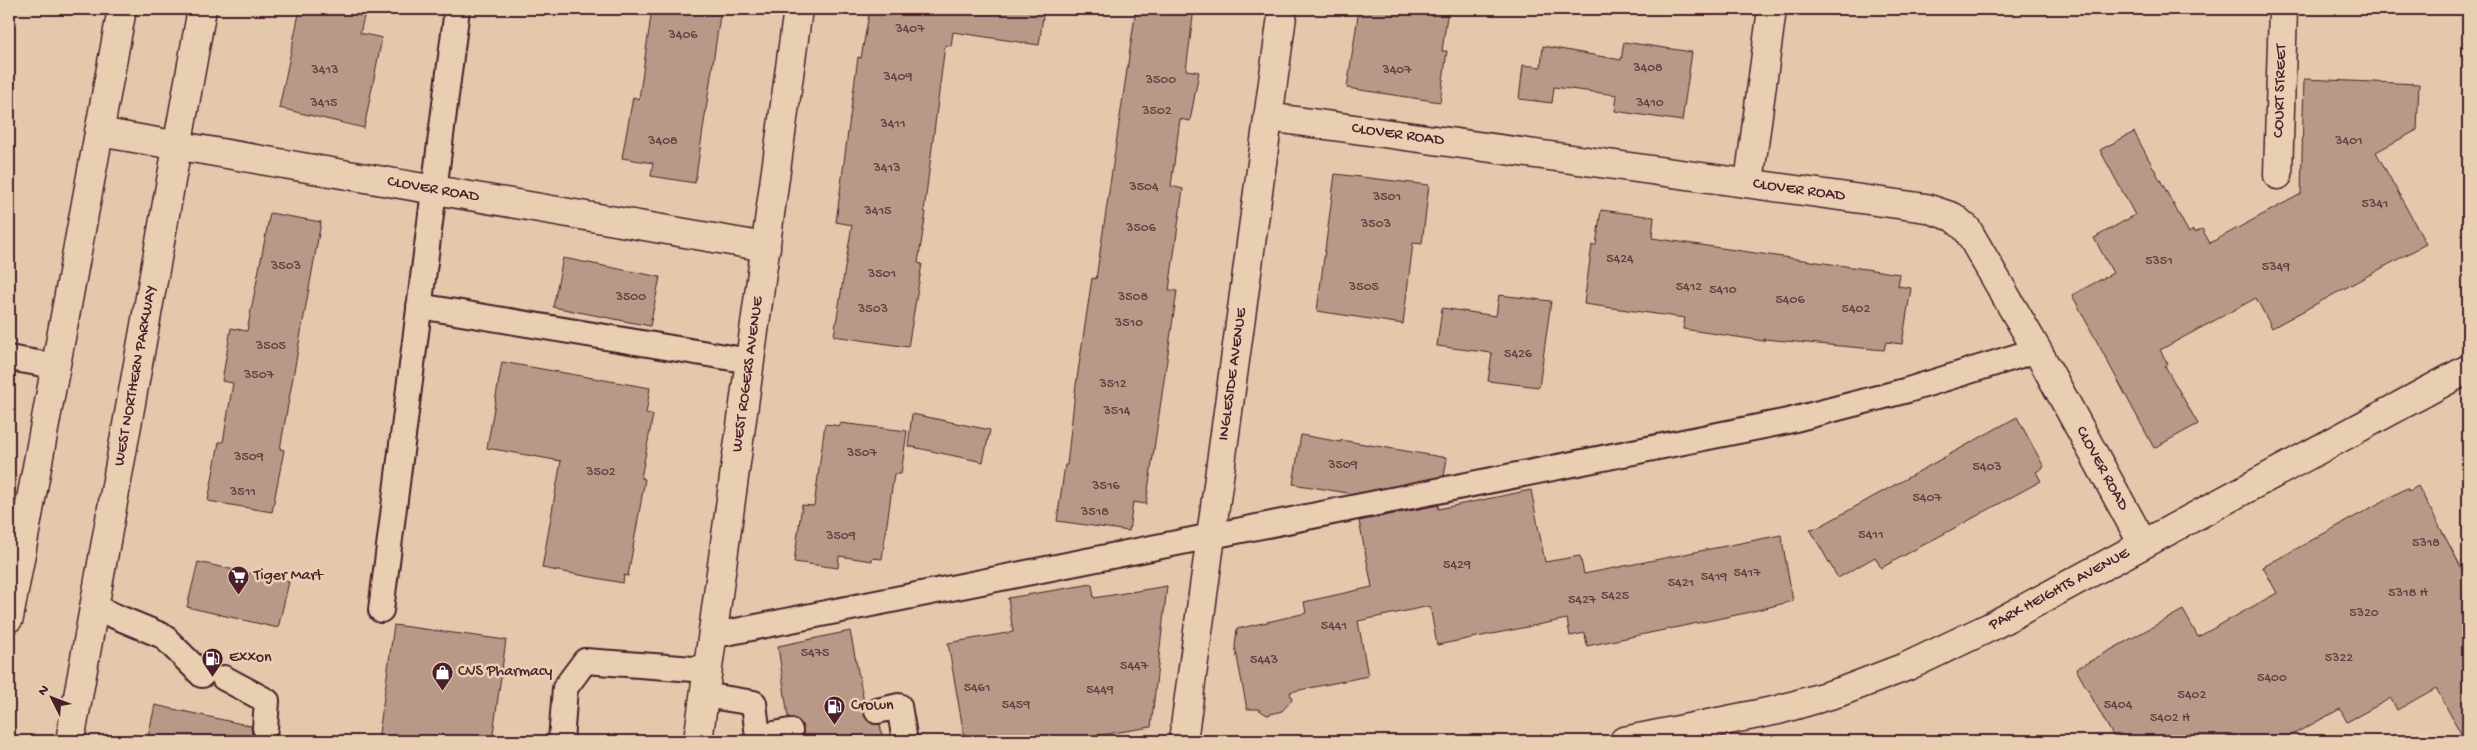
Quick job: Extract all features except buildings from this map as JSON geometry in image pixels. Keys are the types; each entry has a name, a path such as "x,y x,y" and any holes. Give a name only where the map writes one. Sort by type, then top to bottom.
{"street":[{"path":"9,618 122,9"},
{"name":"WEST NORTHERN PARKWAY","path":"70,741 202,9"},
{"name":"WEST ROGERS AVENUE","path":"698,741 798,9"},
{"name":"INGLESIDE AVENUE","path":"1183,741 1283,9"},
{"path":"1749,182 1772,9"},
{"name":"COURT STREET","path":"2278,175 2283,9"},
{"name":"CLOVER ROAD","path":"1268,117 1749,182 1926,208 1953,217 1967,229 2037,350 2143,544"},
{"name":"CLOVER ROAD","path":"99,132 766,247"},
{"name":"PARK HEIGHTS AVENUE","path":"1624,741 1778,710 1840,692 1908,666 1981,631 2468,369"}],"lane":[{"path":"381,610 457,9"},
{"path":"419,306 750,361"},
{"path":"712,636 1788,421 1908,390 2037,350"},
{"path":"9,358 55,366"},
{"path":"94,607 163,636 213,677 268,701 265,728"},
{"path":"561,741 565,688 585,662 706,682 754,703 758,739 790,731"},
{"path":"877,711 899,706 905,741"}],"place":[{"name":"Tiger Mart","path":"238,595"},
{"name":"Exxon","path":"213,677"},
{"name":"CVS Pharmacy","path":"442,691"},
{"name":"Crown","path":"835,725"}]}
